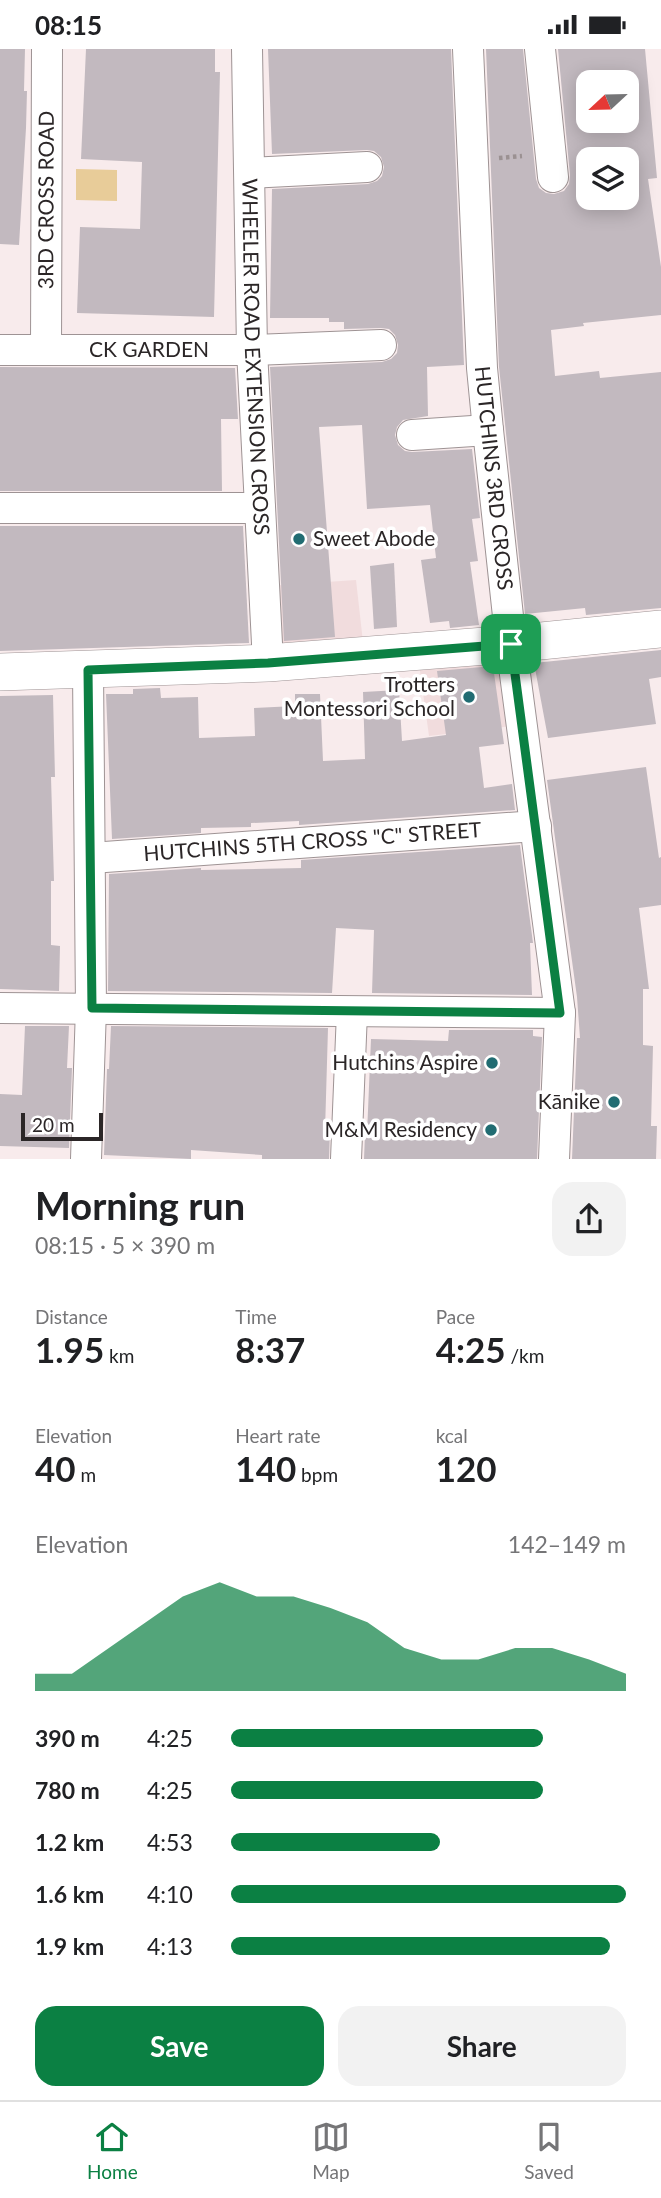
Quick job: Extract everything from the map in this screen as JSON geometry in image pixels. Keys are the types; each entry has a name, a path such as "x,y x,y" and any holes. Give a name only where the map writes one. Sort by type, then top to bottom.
{"street":[{"name":"3RD CROSS ROAD","path":"46,350 47,49"},
{"name":"WHEELER ROAD EXTENSION CROSS","path":"247,49 252,350 268,663"},
{"name":"HUTCHINS 3RD CROSS","path":"468,49 482,368 511,644 560,1013 554,1159"},
{"path":"541,49 552,166"},
{"path":"250,173 367,167"},
{"name":"CK GARDEN","path":"0,350 252,350 381,345"},
{"path":"412,435 488,430"},
{"path":"0,508 260,508"},
{"path":"0,672 268,663 661,629"},
{"path":"86,1159 92,1008 88,670"},
{"name":"HUTCHINS 5TH CROSS \"C\" STREET","path":"91,858 536,826"},
{"path":"0,1008 560,1013"},
{"path":"346,1159 352,1012"}],"path":[{"path":"473,160 552,166"}],"shaded area":[{"path":"76,169 117,170 117,201 76,200"},
{"path":"356,580 363,642 271,652 267,586"},
{"path":"503,655 513,726 429,736 419,664"}],"building":[{"path":"0,49 25,49 26,128 19,245 0,244"},
{"path":"86,49 215,49 215,72 220,72 214,317 77,313 80,227 140,229 142,162 81,159"},
{"path":"268,49 451,49 464,365 427,367 428,416 403,420 395,435 398,445 405,451 472,449 480,518 472,519 478,561 470,562 479,625 450,628 449,621 430,623 421,560 436,558 430,505 367,509 362,425 319,427 335,637 284,641 270,367 382,362 397,353 398,345 395,335 389,329 344,329 344,322 329,322 329,318 270,318 272,189 368,184 382,176 384,167 381,157 374,151 367,150 272,154"},
{"path":"486,49 523,49 536,179 539,188 554,194 564,191 569,184 570,175 558,49 645,49 657,178 648,179 661,267 661,315 583,323 584,326 551,330 555,376 599,371 600,378 661,372 661,608 586,615 585,608 525,614 499,367"},
{"path":"0,367 235,368 238,419 221,419 222,491 0,491"},
{"path":"0,526 243,526 249,643 0,651"},
{"path":"394,563 397,627 374,629 370,566"},
{"path":"661,650 661,677 649,679 656,724 548,738 534,663"},
{"path":"493,666 504,744 479,747 484,788 512,784 515,810 299,825 299,821 251,823 251,827 201,828 201,833 112,839 106,694 133,694 133,689 160,688 161,698 198,697 199,738 255,736 254,708 295,706 295,694 320,694 323,761 365,759 363,692 399,690 402,741 446,735 437,671"},
{"path":"53,695 55,777 51,777 54,881 51,881 51,945 60,946 59,991 0,989 0,696"},
{"path":"646,767 659,858 661,857 661,905 639,908 649,989 643,989 643,1045 653,1046 651,1126 657,1126 656,1159 572,1159 577,1038 580,1038 577,997 547,780"},
{"path":"520,845 533,943 530,943 532,995 372,993 374,930 336,928 332,993 108,991 109,874 201,868 301,868 301,860"},
{"path":"25,1026 69,1026 67,1068 72,1068 69,1148 0,1146 0,1094 22,1095"},
{"path":"111,1026 328,1028 325,1131 330,1131 329,1159 262,1159 262,1155 191,1150 191,1159 104,1155"},
{"path":"449,1030 533,1030 533,1036 542,1037 537,1159 364,1159 371,1039 448,1041"}],"place":[{"name":"Sweet Abode","path":"299,539"},
{"name":"Trotters Montessori School","path":"469,697"},
{"name":"Hutchins Aspire","path":"492,1063"},
{"name":"Kānike","path":"614,1102"},
{"name":"M&M Residency","path":"491,1130"}],"route":[{"path":"511,644 560,1013 92,1008 88,670 268,663 511,644"}]}
